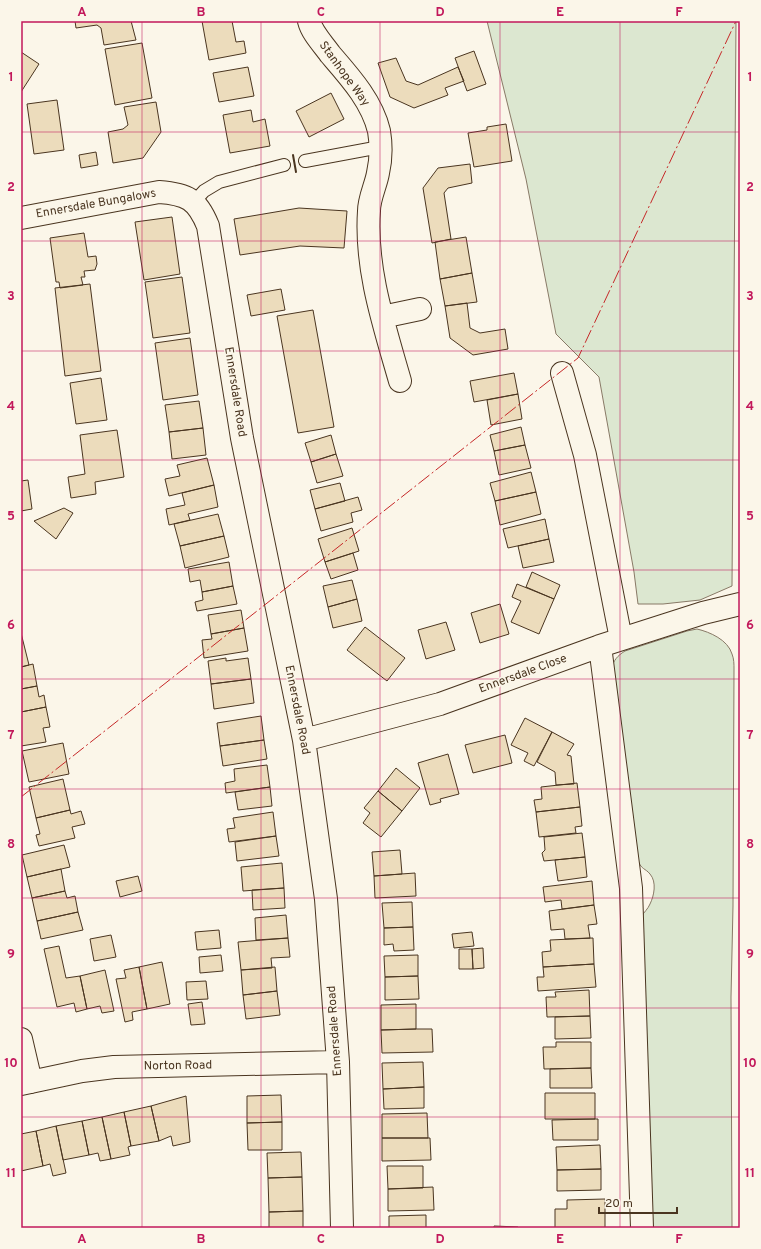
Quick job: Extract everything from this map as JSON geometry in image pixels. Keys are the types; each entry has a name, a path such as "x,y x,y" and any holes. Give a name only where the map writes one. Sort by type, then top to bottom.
{"street":[{"name":"Stanhope Way","path":"309,21 324,47 364,98 376,122 379,132 379,172 369,209 368,246 376,292 400,381"},
{"name":"Ennersdale Bungalows","path":"21,218 159,192 178,193 194,202"},
{"name":"Ennersdale Road","path":"194,202 202,212 208,226 242,438 304,740 326,899 338,1062 342,1228"},
{"path":"382,317 420,309"},
{"path":"562,373 584,455 621,640"},
{"name":"Ennersdale Close","path":"304,740 440,704 600,646 703,613 740,604"},
{"path":"600,646 631,888 642,1228"},
{"path":"21,1039 26,1083"},
{"name":"Norton Road","path":"26,1083 82,1071 114,1067 338,1062"}],"lane":[{"path":"305,161 380,147"},
{"path":"194,202 204,191 219,182 284,165"}],"green space":[{"path":"487,21 736,21 732,586 700,600 663,604 638,604 634,572 599,377 556,334 526,179"},
{"path":"697,629 718,637 723,641 730,649 734,663 731,997 732,1228 652,1228 651,1160 641,917 648,907 654,893 654,881 650,874 639,864 638,861 611,669 616,658 625,651"}],"building":[{"path":"75,21 131,21 136,40 104,45 101,28 97,25 76,28"},
{"path":"202,21 232,21 236,42 244,41 246,53 209,60"},
{"path":"142,43 152,98 115,105 105,49"},
{"path":"474,51 486,84 467,91 455,58"},
{"path":"21,52 39,64 21,92"},
{"path":"396,58 406,81 418,85 458,67 464,81 445,88 448,95 414,108 390,97 378,63"},
{"path":"248,67 254,96 219,102 213,73"},
{"path":"331,93 344,119 309,137 296,111"},
{"path":"57,100 64,150 34,154 27,104"},
{"path":"156,102 161,132 143,158 113,163 108,132 123,129 128,125 124,107"},
{"path":"251,110 253,122 265,119 270,146 230,153 223,115"},
{"path":"506,124 512,161 474,167 468,133 487,130 487,127"},
{"path":"96,152 98,165 81,168 79,155"},
{"path":"470,164 472,183 448,188 444,193 451,239 432,243 423,188 438,168"},
{"path":"299,208 347,211 344,248 300,246 240,255 234,219"},
{"path":"172,217 180,274 144,280 135,222"},
{"path":"84,233 88,257 96,256 97,264 95,270 84,271 85,277 81,277 83,285 60,288 59,282 56,282 50,238"},
{"path":"466,237 472,273 440,279 435,242"},
{"path":"472,273 477,302 445,306 440,279"},
{"path":"182,277 190,333 153,338 145,282"},
{"path":"90,284 101,371 65,376 55,288"},
{"path":"281,289 285,310 251,316 247,295"},
{"path":"467,303 470,328 480,333 505,329 508,349 473,355 450,338 445,306"},
{"path":"313,310 334,427 298,433 277,316"},
{"path":"190,338 198,395 163,400 155,343"},
{"path":"514,373 518,394 474,402 470,381"},
{"path":"101,378 107,420 76,424 70,383"},
{"path":"518,394 522,419 491,425 487,400"},
{"path":"199,401 203,428 169,432 165,405"},
{"path":"521,427 525,445 494,451 490,435"},
{"path":"203,428 206,455 172,459 169,432"},
{"path":"117,430 124,477 95,482 96,494 71,498 68,477 85,474 80,435"},
{"path":"331,435 336,454 311,462 305,443"},
{"path":"525,445 531,468 499,475 494,451"},
{"path":"336,454 343,476 317,483 311,462"},
{"path":"207,458 214,485 169,496 165,479 180,476 177,465"},
{"path":"531,472 536,492 495,501 490,483"},
{"path":"28,480 32,509 21,511 21,481"},
{"path":"340,483 345,501 315,509 310,490"},
{"path":"214,485 218,507 188,514 190,520 169,525 166,509 185,505 182,493"},
{"path":"536,492 541,514 500,525 495,501"},
{"path":"358,497 362,510 351,513 353,522 321,531 315,509"},
{"path":"64,508 73,513 56,539 34,521"},
{"path":"218,514 224,536 180,546 174,524"},
{"path":"545,519 549,539 508,548 503,529"},
{"path":"352,528 359,551 325,562 318,539"},
{"path":"224,536 229,557 185,568 180,546"},
{"path":"549,539 554,562 523,568 518,546"},
{"path":"353,553 358,570 331,579 325,562"},
{"path":"229,562 233,586 202,592 200,580 190,582 188,569"},
{"path":"532,572 560,585 554,599 526,587"},
{"path":"352,580 357,599 328,607 323,586"},
{"path":"517,584 554,599 539,634 511,622 521,601 512,597"},
{"path":"233,586 237,604 197,611 195,602 203,600 202,592"},
{"path":"357,599 362,621 333,628 328,607"},
{"path":"500,604 509,634 480,643 471,613"},
{"path":"241,610 244,628 211,634 208,615"},
{"path":"446,622 455,650 426,659 418,630"},
{"path":"365,627 405,658 387,681 347,650"},
{"path":"244,628 248,651 204,658 202,640 212,639 211,634"},
{"path":"21,633 29,665 21,667"},
{"path":"226,658 226,661 248,658 251,679 211,684 208,661"},
{"path":"33,664 37,686 21,689 21,667"},
{"path":"251,679 254,703 214,709 211,684"},
{"path":"37,686 39,697 44,695 46,707 21,712 21,689"},
{"path":"46,707 50,727 43,728 46,742 21,746 21,712"},
{"path":"261,716 264,740 220,746 217,723"},
{"path":"525,718 552,732 534,766 524,761 528,753 511,745"},
{"path":"552,732 574,744 567,755 571,756 574,784 556,785 555,772 537,762"},
{"path":"505,735 512,763 473,773 465,745"},
{"path":"264,740 267,759 223,766 220,746"},
{"path":"63,743 69,774 29,782 22,751"},
{"path":"448,754 459,794 440,799 441,802 430,805 418,763"},
{"path":"267,765 270,787 226,793 225,783 235,781 234,769"},
{"path":"396,768 420,788 402,811 378,791"},
{"path":"63,779 70,810 36,818 29,787"},
{"path":"577,783 580,807 536,812 534,800 542,799 541,787"},
{"path":"270,787 272,806 238,810 235,792"},
{"path":"378,791 402,811 381,837 363,823 370,813 364,808"},
{"path":"580,807 582,826 575,827 576,833 539,837 536,812"},
{"path":"70,810 71,814 81,811 85,824 72,827 75,838 39,846 36,835 40,834 36,818"},
{"path":"273,812 276,836 229,842 227,829 235,828 233,818"},
{"path":"582,833 585,857 544,861 542,853 545,850 544,837"},
{"path":"276,836 279,856 237,861 235,842"},
{"path":"64,845 70,867 27,877 22,855"},
{"path":"400,850 402,874 374,876 372,852"},
{"path":"585,857 587,877 558,881 555,860"},
{"path":"282,863 284,888 243,891 241,867"},
{"path":"61,869 65,891 32,898 27,877"},
{"path":"415,873 416,896 375,898 374,876"},
{"path":"138,876 142,891 120,897 116,881"},
{"path":"592,881 594,905 562,909 561,900 545,902 543,887"},
{"path":"284,888 285,908 253,910 252,890"},
{"path":"65,891 67,898 75,896 78,912 37,921 32,898"},
{"path":"412,902 413,927 384,928 382,903"},
{"path":"594,905 597,924 588,925 590,938 565,939 564,929 551,930 549,911"},
{"path":"78,912 83,930 41,939 37,921"},
{"path":"286,915 288,938 256,940 255,918"},
{"path":"413,927 414,950 394,951 393,944 384,945 384,928"},
{"path":"219,930 221,948 197,950 195,932"},
{"path":"472,932 474,946 454,948 452,934"},
{"path":"111,935 116,957 94,961 90,939"},
{"path":"288,938 290,957 271,958 272,968 241,970 238,942"},
{"path":"593,938 594,964 543,967 542,952 551,951 550,940"},
{"path":"59,946 66,978 80,976 87,1009 76,1012 74,1003 57,1007 44,949"},
{"path":"483,948 484,968 473,969 472,949"},
{"path":"459,949 472,949 473,969 459,969"},
{"path":"221,955 223,971 200,973 199,957"},
{"path":"418,955 418,976 385,977 384,956"},
{"path":"162,962 170,1004 147,1009 139,967"},
{"path":"594,964 596,987 538,991 537,977 544,977 543,967"},
{"path":"139,967 147,1009 132,1012 133,1020 125,1022 116,979 126,978 124,970"},
{"path":"275,967 277,991 243,995 241,970"},
{"path":"105,970 114,1011 102,1013 100,1006 87,1009 80,976"},
{"path":"418,976 419,999 385,1000 385,977"},
{"path":"206,981 208,999 187,1000 186,982"},
{"path":"589,990 590,1016 547,1017 546,997 556,997 555,992"},
{"path":"277,991 280,1015 246,1019 243,995"},
{"path":"202,1002 205,1024 191,1025 188,1004"},
{"path":"416,1004 416,1029 381,1030 381,1005"},
{"path":"590,1016 591,1038 555,1039 555,1017"},
{"path":"432,1029 433,1052 382,1053 381,1030"},
{"path":"556,1042 591,1042 591,1068 544,1069 543,1047 556,1047"},
{"path":"423,1062 424,1087 383,1089 382,1063"},
{"path":"591,1068 592,1088 550,1088 550,1069"},
{"path":"424,1087 424,1108 384,1109 383,1089"},
{"path":"545,1093 595,1093 595,1119 545,1119"},
{"path":"281,1095 282,1122 247,1123 247,1096"},
{"path":"186,1096 190,1142 173,1146 171,1136 159,1141 151,1106"},
{"path":"151,1106 159,1141 131,1146 124,1112"},
{"path":"124,1112 131,1146 128,1147 130,1155 111,1159 102,1117"},
{"path":"427,1113 428,1138 382,1138 382,1114"},
{"path":"102,1117 111,1159 100,1161 98,1153 89,1155 82,1121"},
{"path":"598,1119 598,1140 553,1140 552,1120"},
{"path":"82,1121 89,1155 63,1160 56,1126"},
{"path":"282,1122 282,1150 248,1150 247,1123"},
{"path":"56,1126 66,1173 53,1176 50,1164 43,1166 36,1131"},
{"path":"36,1131 43,1166 21,1171 21,1134"},
{"path":"382,1138 430,1138 431,1160 382,1161"},
{"path":"600,1145 601,1169 557,1170 556,1147"},
{"path":"301,1152 302,1177 268,1178 267,1153"},
{"path":"387,1166 423,1166 423,1188 388,1189"},
{"path":"601,1169 601,1190 557,1191 557,1170"},
{"path":"302,1177 303,1211 269,1212 268,1178"},
{"path":"433,1187 434,1210 388,1211 388,1189"},
{"path":"605,1199 605,1228 555,1228 555,1209 567,1209 567,1200"},
{"path":"303,1211 303,1228 269,1228 269,1212"},
{"path":"426,1215 426,1228 389,1228 389,1216"},
{"path":"494,1226 518,1227 518,1228 494,1228"}],"wall":[{"path":"293,155 296,172"}],"power":[{"path":"21,797 578,358 736,21"}]}
